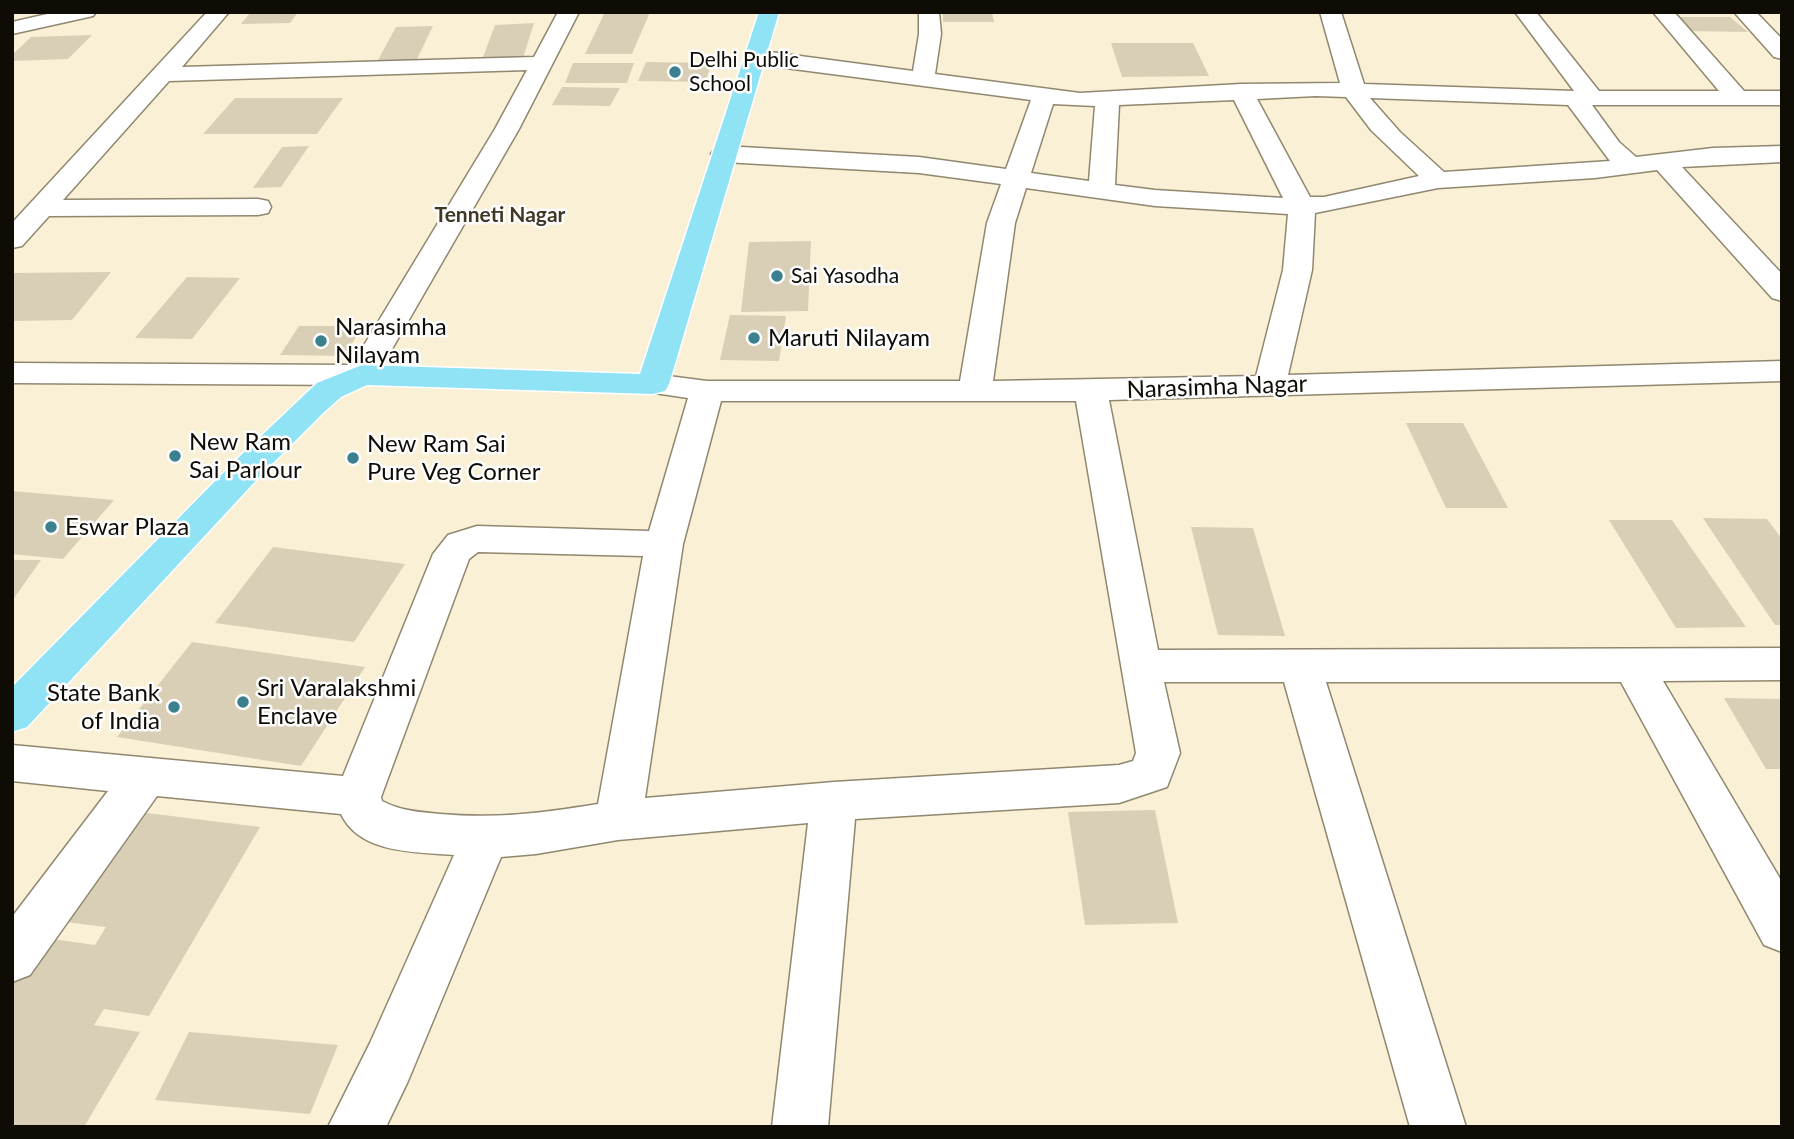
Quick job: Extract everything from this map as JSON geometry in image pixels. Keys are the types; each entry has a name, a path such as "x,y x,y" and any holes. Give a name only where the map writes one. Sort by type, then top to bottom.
{"main road":[{"path":"16,707 329,390 362,375 653,384 769,12"}],"street":[{"path":"12,27 86,12"},
{"path":"12,240 219,12"},
{"path":"12,373 362,375 507,130 569,12"},
{"path":"923,77 930,34 929,12"},
{"path":"1330,12 1354,91 1377,121 1438,180"},
{"path":"1525,12 1584,98 1610,147 1631,167"},
{"path":"1663,12 1736,96"},
{"path":"1751,18 1782,25"},
{"path":"1751,18 1782,52"},
{"path":"755,57 923,77 1044,96 1107,100 1241,91 1354,91 1584,98 1782,98"},
{"path":"163,75 542,63"},
{"path":"1241,91 1301,206 1304,222 1270,386"},
{"path":"975,391 1001,223 1044,96"},
{"path":"1102,191 1107,100"},
{"path":"724,154 919,165 1102,191 1222,203 1301,206 1336,203 1438,180 1782,154"},
{"path":"1663,162 1782,292"},
{"path":"41,208 258,207"},
{"name":"Narasimha Nagar","path":"653,384 708,391 1091,391 1782,371"},
{"path":"618,820 664,544 708,391"},
{"path":"664,544 477,539 461,544 447,567 358,797 364,814 391,829 485,838 537,835 618,820 834,801 1119,784 1151,775 1158,753 1139,666 1091,391"},
{"path":"1139,666 1782,664"},
{"path":"1300,666 1438,1127"},
{"path":"1633,666 1782,929"},
{"path":"12,763 358,797"},
{"path":"12,958 145,777"},
{"path":"800,1127 834,801"},
{"path":"356,1127 388,1062 485,838"}],"building":[{"path":"251,12 298,12 290,23 241,24"},
{"path":"605,12 650,12 632,54 585,54"},
{"path":"943,12 992,12 994,22 943,22"},
{"path":"1671,17 1730,17 1748,32 1687,31"},
{"path":"534,23 523,58 482,60 495,25"},
{"path":"433,26 416,61 377,62 396,27"},
{"path":"92,35 68,59 12,61 12,55 31,37"},
{"path":"1111,43 1193,43 1209,76 1122,77"},
{"name":"Delhi Public School","path":"646,62 712,63 705,82 638,81"},
{"path":"573,63 634,63 627,83 565,83"},
{"path":"562,87 620,88 610,106 552,105"},
{"path":"235,98 343,98 317,134 203,134"},
{"path":"309,146 281,187 253,188 282,147"},
{"name":"Sai Yasodha","path":"811,241 808,311 741,312 749,242"},
{"path":"111,272 72,320 12,321 12,273"},
{"path":"187,277 240,278 192,339 135,338"},
{"name":"Maruti Nilayam","path":"730,315 786,316 779,361 720,360"},
{"name":"Narasimha Nilayam","path":"299,326 362,326 345,356 280,355"},
{"path":"1406,423 1463,423 1508,508 1446,508"},
{"name":"Eswar Plaza","path":"12,491 114,500 63,559 12,554"},
{"path":"1703,518 1767,519 1782,539 1782,625 1775,625"},
{"path":"1609,520 1672,520 1746,627 1676,628"},
{"path":"1191,527 1253,528 1285,636 1218,635"},
{"path":"273,547 405,564 354,642 215,623"},
{"path":"12,560 41,560 12,601"},
{"name":"Sri Varalakshmi Enclave","path":"192,642 365,667 301,766 117,737"},
{"path":"1724,698 1782,699 1782,769 1766,769"},
{"path":"1155,810 1178,923 1085,925 1068,812"},
{"path":"131,811 260,827 149,1016 104,1009 94,1025 140,1032 84,1127 12,1127 12,986 45,938 95,945 106,927 57,921"},
{"path":"189,1032 338,1045 310,1114 155,1100"}],"place":[{"name":"Delhi Public School","path":"675,72"},
{"name":"Sai Yasodha","path":"777,276"},
{"name":"Maruti Nilayam","path":"754,338"},
{"name":"Narasimha Nilayam","path":"321,341"},
{"name":"New Ram Sai Parlour","path":"175,456"},
{"name":"New Ram Sai Pure Veg Corner","path":"353,458"},
{"name":"Eswar Plaza","path":"51,527"},
{"name":"Sri Varalakshmi Enclave","path":"243,702"},
{"name":"State Bank of India","path":"174,707"}],"district":[{"name":"Tenneti Nagar","path":"500,215"}]}
